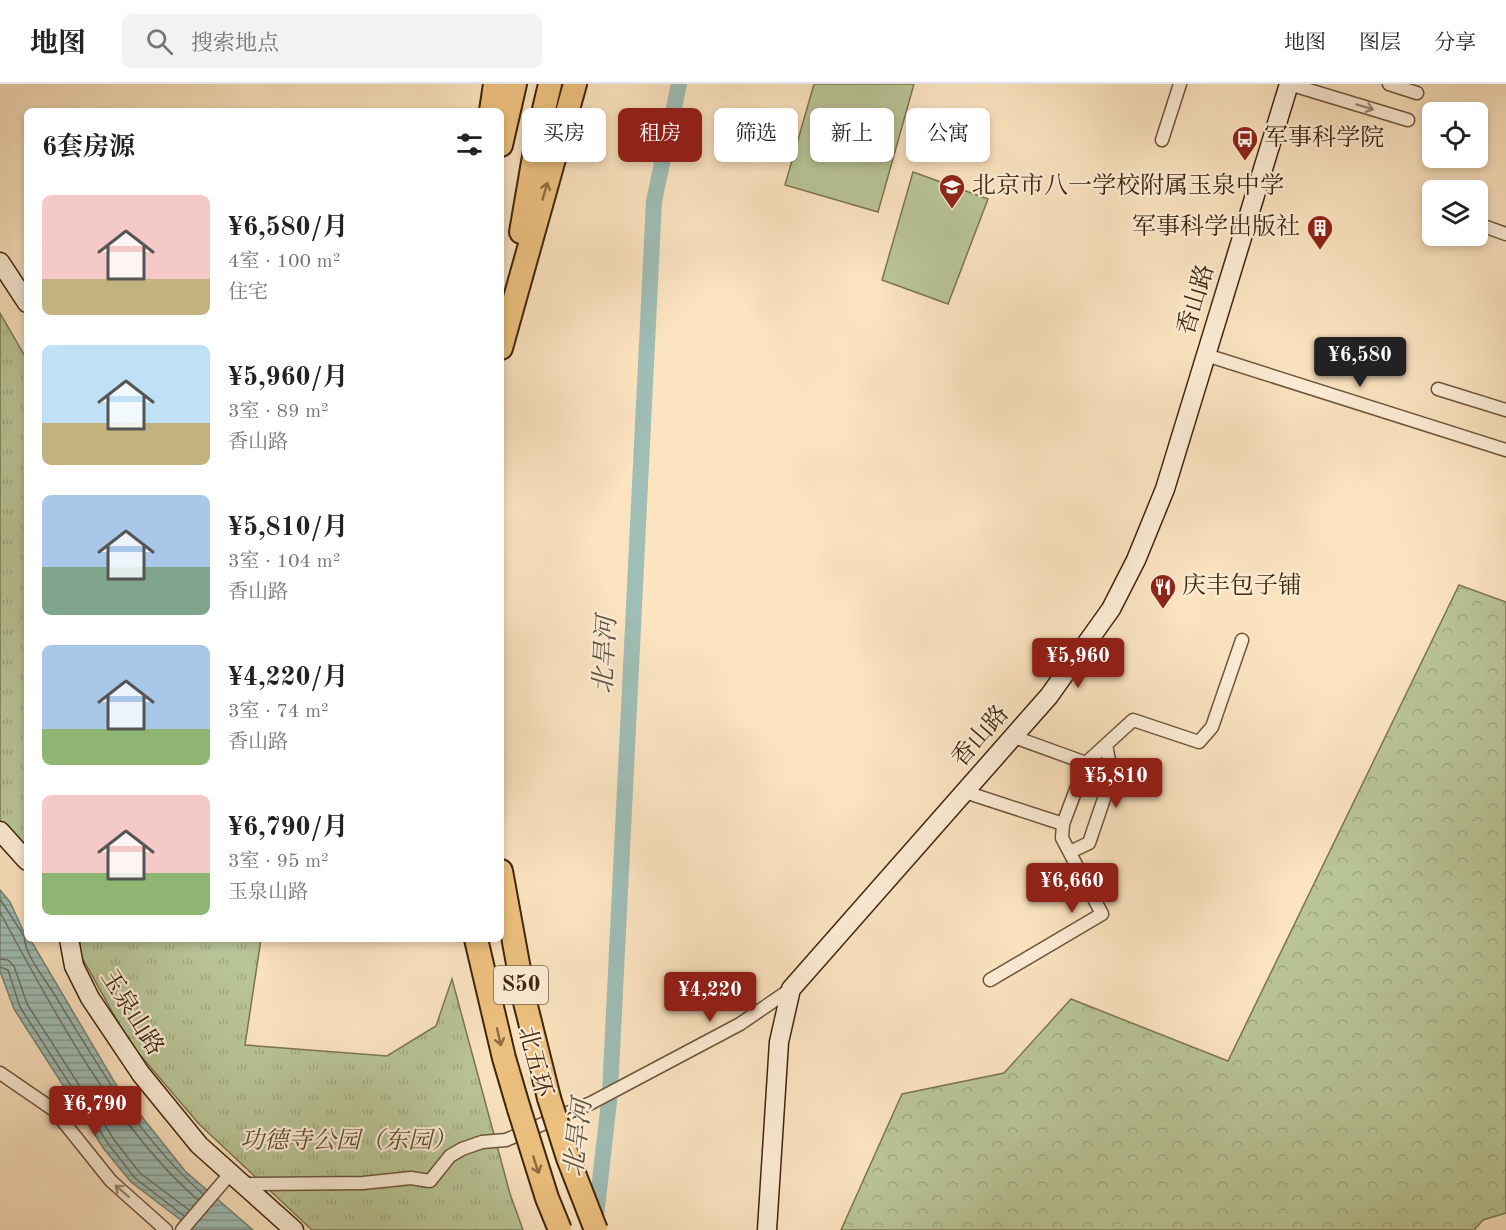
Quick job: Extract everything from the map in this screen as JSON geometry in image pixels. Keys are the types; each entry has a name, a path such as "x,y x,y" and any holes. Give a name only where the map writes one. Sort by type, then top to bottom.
{"highway":[{"path":"491,108 495,84"},
{"path":"504,132 515,84"},
{"path":"504,330 537,139 550,84"},
{"path":"504,336 575,84"},
{"name":"北五环","path":"504,887 525,1002 549,1098 568,1158 596,1230"},
{"name":"北五环","path":"477,942 504,1058 547,1198 560,1230"}],"street":[{"path":"1162,140 1180,84"},
{"path":"1289,84 1408,120"},
{"name":"香山路","path":"767,1230 779,1042 791,988 1014,737 1078,658 1111,609 1136,560 1165,489 1289,84"},
{"path":"1389,84 1417,93"},
{"path":"1488,228 1506,234"},
{"path":"0,262 24,298"},
{"path":"1206,355 1506,450"},
{"path":"1438,389 1506,410"},
{"path":"990,980 1102,914 1062,838 1063,824 1086,763 1133,720 1199,742 1212,727 1242,640"},
{"path":"1014,737 1086,763"},
{"path":"1070,852 1089,843 1112,775 1106,745"},
{"path":"964,792 1063,824"},
{"path":"0,831 24,858"},
{"name":"玉泉山路","path":"70,942 74,966 90,998 141,1074 199,1145 294,1230"},
{"path":"251,1184 363,1183 411,1178 430,1181 450,1156 462,1149 482,1142 506,1140 591,1103 740,1024 791,988"},
{"path":"0,1073 54,1110 111,1181 166,1230"},
{"path":"182,1230 230,1174"}],"green space":[{"path":"814,84 914,84 894,155 894,108 810,108 810,162 892,162 878,212 785,185 792,162 798,162 798,140"},
{"path":"913,172 988,199 948,304 882,280"},
{"path":"0,313 24,355 24,863 0,834"},
{"path":"1459,585 1506,602 1506,1213 1483,1220 1474,1230 841,1230 902,1094 1004,1073 1071,999 1228,1061"},
{"name":"功德寺公园（东园）","path":"80,942 261,942 245,1045 387,1056 436,1026 452,979 510,1194 523,1230 312,1230 199,1124 129,1042 79,952"}],"water":[{"path":"0,890 10,902 24,932 24,942 32,942 115,1083 185,1171 253,1230 194,1230 131,1182 104,1149 14,1009 0,971"}],"waterway":[{"name":"北旱河","path":"595,1225 610,1093 654,201 679,84"}],"place":[{"name":"军事科学院","path":"1245,162"},
{"name":"北京市八一学校附属玉泉中学","path":"952,210"},
{"name":"军事科学出版社","path":"1320,251"},
{"name":"庆丰包子铺","path":"1163,610"}]}
